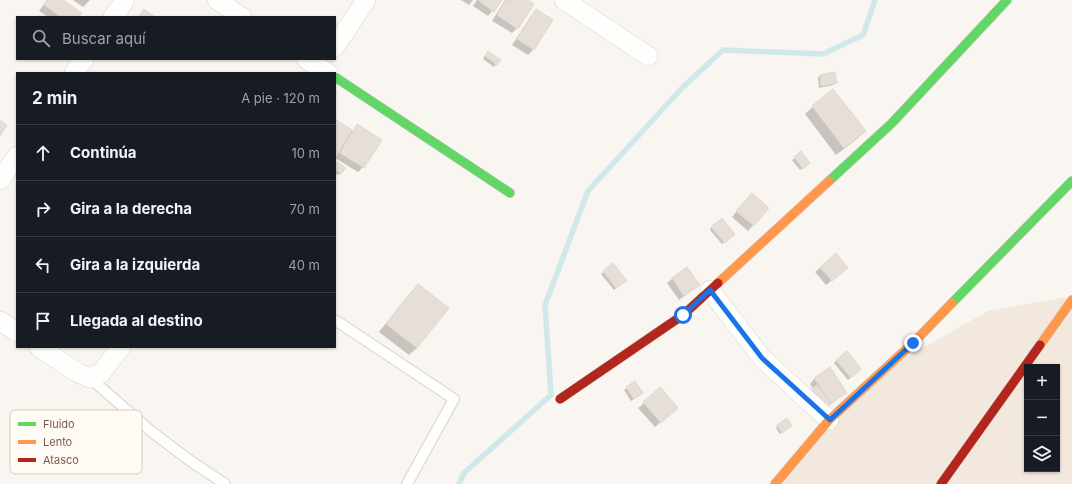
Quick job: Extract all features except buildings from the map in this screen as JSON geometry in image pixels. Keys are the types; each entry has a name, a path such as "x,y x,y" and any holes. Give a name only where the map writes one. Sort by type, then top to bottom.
{"street":[{"path":"114,16 125,0"},
{"path":"217,0 241,16"},
{"path":"336,45 366,0"},
{"path":"564,0 648,56"},
{"path":"560,399 683,315 892,123 1007,0"},
{"path":"75,72 83,60"},
{"path":"336,77 510,193"},
{"path":"0,180 16,157"},
{"path":"774,484 830,420 913,343 1072,181"},
{"path":"710,290 762,358 830,420"},
{"path":"941,484 1072,300"},
{"path":"0,321 16,331"},
{"path":"40,348 78,373 90,378 101,373 120,348"}],"lane":[{"path":"336,321 454,399 407,484"},
{"path":"90,378 127,410"},
{"path":"142,423 189,460 225,484"}],"shaded area":[{"path":"1072,296 1072,484 776,484 879,373 988,311"}],"waterway":[{"path":"459,484 464,473 551,395 545,305 588,191 682,88 723,50 823,54 863,35 875,0"}],"traffic: fast":[{"path":"829,181 892,123 1007,0"},
{"path":"336,78 510,193"},
{"path":"952,303 1072,181"}],"traffic: slow":[{"path":"718,283 829,181"},
{"path":"1040,345 1072,300"},
{"path":"775,484 829,420 913,343 952,303"}],"traffic: jam":[{"path":"560,399 683,315 718,283"},
{"path":"941,484 1040,345"}],"route":[{"path":"683,315 710,290 762,358 830,420 913,343"}]}
